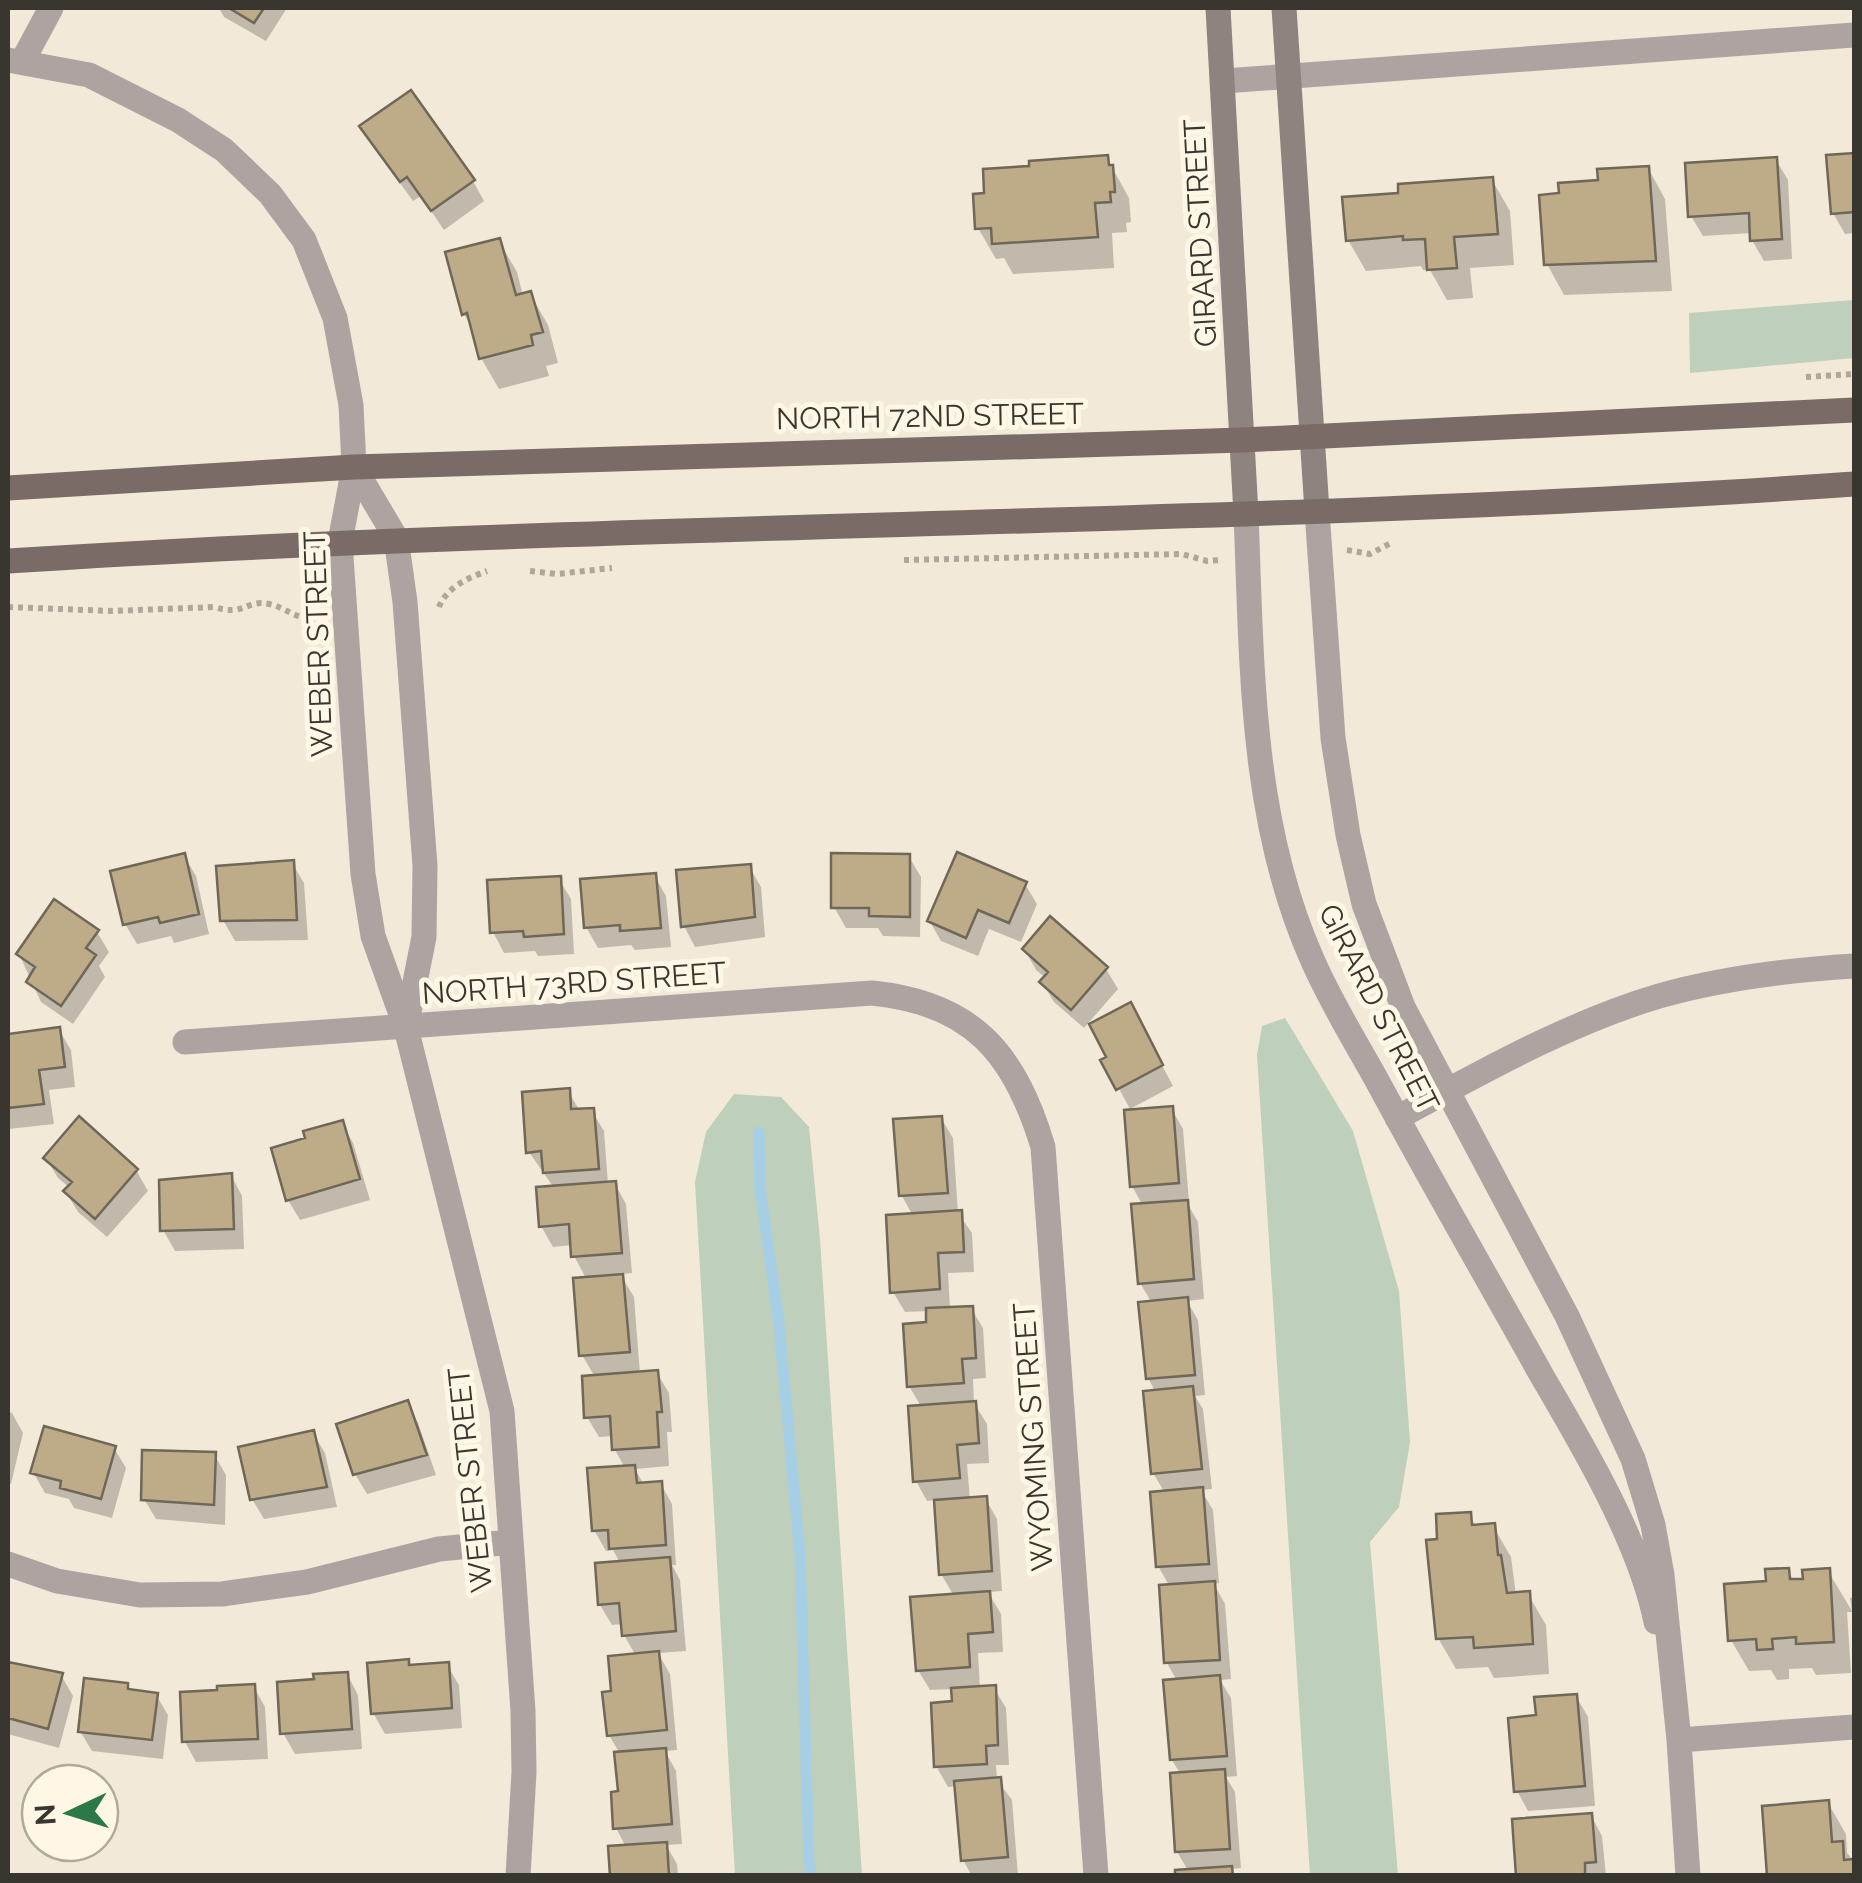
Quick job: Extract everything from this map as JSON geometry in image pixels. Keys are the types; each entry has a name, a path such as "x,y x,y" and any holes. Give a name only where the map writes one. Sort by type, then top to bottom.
{"main road":[{"name":"NORTH 72ND STREET","path":"8,488 354,467 1243,440 1854,410"},
{"path":"8,561 396,538 1246,514 1854,484"}],"street":[{"path":"52,8 15,61 89,75 178,120 224,150 270,194 304,240 336,318 348,375 354,467"},
{"name":"GIRARD STREET","path":"1218,8 1260,764 1272,837 1286,890 1313,961 1580,1442 1625,1534 1654,1614 1679,1740"},
{"name":"GIRARD STREET","path":"1284,8 1332,738 1357,879 1403,1007 1567,1316 1633,1459 1654,1525 1662,1575 1688,1876"},
{"path":"1224,81 1854,35"},
{"name":"WEBER STREET","path":"354,467 396,538 406,614 425,866 424,937 406,1028"},
{"name":"WEBER STREET","path":"354,467 340,542 366,890 373,936 406,1028 502,1411 524,1772 518,1876"},
{"path":"1397,1118 1589,1021 1657,997 1730,978 1854,966"},
{"name":"NORTH 73RD STREET","path":"185,1042 872,993 909,997 963,1020"},
{"name":"WYOMING STREET","path":"963,1020 986,1039 1020,1084 1043,1147 1096,1876"},
{"path":"8,1564 57,1581 140,1595 222,1594 307,1582 439,1549 511,1542"},
{"path":"1679,1740 1854,1727"}],"path":[{"path":"1319,552 1355,550 1370,554 1388,543 1407,542"},
{"path":"903,560 1182,554 1207,561 1248,557"},
{"path":"515,570 557,574 615,568"},
{"path":"406,614 438,611 442,600 456,586 471,577 502,571"},
{"path":"8,607 214,607 239,612 254,604 268,604 299,619 345,617"}],"green space":[{"path":"1854,300 1854,358 1690,373 1689,313"},
{"path":"1285,1018 1353,1131 1399,1291 1410,1442 1399,1507 1370,1542 1398,1875 1310,1875 1257,1055 1262,1026"},
{"path":"734,1094 781,1097 809,1127 820,1239 862,1875 735,1875 695,1182 706,1132"}],"building":[{"path":"229,8 264,8 254,23"},
{"path":"411,90 475,180 431,211 407,177 400,182 359,126"},
{"path":"1854,153 1854,212 1831,214 1826,155"},
{"path":"1108,155 1109,165 1113,165 1115,192 1110,192 1111,202 1095,203 1098,237 992,244 991,228 975,229 973,194 984,193 983,169"},
{"path":"1777,157 1782,239 1750,241 1749,213 1688,217 1685,163"},
{"path":"1649,166 1656,261 1544,265 1539,195 1559,193 1558,183 1598,180 1597,169"},
{"path":"1493,177 1498,234 1454,237 1457,268 1427,270 1425,239 1403,240 1403,236 1346,241 1342,197 1398,193 1398,184"},
{"path":"500,238 516,295 531,291 543,332 531,335 533,345 479,359 445,252"},
{"path":"957,852 1027,882 1009,923 978,910 966,938 927,921"},
{"path":"185,853 199,914 160,923 158,917 123,925 110,871"},
{"path":"831,853 910,854 910,917 869,916 869,908 831,908"},
{"path":"294,860 297,920 220,921 216,866"},
{"path":"751,864 755,917 681,927 676,870"},
{"path":"656,873 661,928 584,928 580,879"},
{"path":"561,876 564,934 524,937 523,931 490,933 487,880"},
{"path":"54,899 99,930 86,948 96,955 61,1006 26,982 35,967 16,954"},
{"path":"1050,916 1108,967 1071,1010 1039,982 1048,972 1022,949"},
{"path":"1131,1002 1163,1065 1116,1090 1100,1060 1106,1057 1089,1024"},
{"path":"60,1027 65,1067 39,1070 44,1104 8,1108 8,1034"},
{"path":"570,1088 571,1109 594,1108 599,1169 543,1173 541,1151 526,1153 522,1092"},
{"path":"1173,1106 1179,1183 1130,1187 1124,1110"},
{"path":"79,1116 138,1169 95,1219 63,1191 72,1182 43,1158"},
{"path":"942,1116 948,1193 899,1196 893,1119"},
{"path":"343,1120 360,1179 286,1201 271,1148 305,1138 303,1131"},
{"path":"232,1173 234,1229 160,1231 159,1180"},
{"path":"616,1181 622,1253 571,1257 569,1224 539,1227 536,1187"},
{"path":"1188,1200 1194,1279 1138,1284 1131,1204"},
{"path":"962,1210 964,1252 938,1253 940,1289 890,1293 886,1215"},
{"path":"623,1274 630,1352 579,1356 573,1278"},
{"path":"1188,1297 1195,1375 1146,1379 1138,1302"},
{"path":"973,1306 976,1358 962,1359 964,1383 907,1387 903,1324 926,1322 926,1308"},
{"path":"658,1370 662,1412 657,1412 659,1447 612,1450 610,1416 584,1418 582,1376"},
{"path":"1193,1386 1202,1469 1151,1474 1143,1391"},
{"path":"408,1400 427,1455 353,1475 336,1424"},
{"path":"976,1401 979,1443 957,1445 960,1478 913,1482 908,1406"},
{"path":"44,1426 116,1446 101,1499 60,1488 61,1481 30,1473"},
{"path":"314,1430 327,1487 250,1500 238,1447"},
{"path":"142,1450 216,1452 214,1505 141,1500"},
{"path":"635,1465 637,1483 662,1481 666,1545 609,1549 608,1530 592,1531 587,1468"},
{"path":"1203,1487 1209,1564 1156,1567 1150,1492"},
{"path":"987,1496 992,1571 939,1575 934,1500"},
{"path":"1471,1512 1472,1525 1495,1523 1507,1593 1530,1591 1533,1644 1474,1648 1473,1637 1436,1639 1426,1540 1437,1539 1436,1514"},
{"path":"670,1557 676,1631 622,1636 619,1603 598,1605 595,1563"},
{"path":"1789,1568 1790,1579 1803,1579 1802,1570 1830,1568 1834,1642 1796,1644 1796,1637 1772,1639 1773,1649 1757,1650 1756,1639 1728,1641 1724,1584 1766,1581 1765,1569"},
{"path":"1215,1581 1220,1660 1164,1663 1159,1585"},
{"path":"990,1591 993,1632 968,1634 970,1667 916,1671 910,1597"},
{"path":"659,1651 667,1730 607,1736 602,1692 611,1691 608,1656"},
{"path":"409,1659 409,1665 449,1662 452,1708 371,1714 367,1663"},
{"path":"8,1662 63,1673 48,1729 8,1718"},
{"path":"348,1672 352,1729 280,1734 277,1682"},
{"path":"1220,1675 1227,1756 1170,1760 1163,1680"},
{"path":"84,1678 128,1683 128,1689 158,1693 152,1740 78,1732"},
{"path":"255,1684 258,1739 182,1742 180,1692"},
{"path":"996,1685 998,1745 986,1746 987,1764 934,1767 931,1703 952,1701 951,1688"},
{"path":"1577,1694 1585,1786 1514,1792 1508,1718 1536,1715 1534,1697"},
{"path":"666,1748 672,1824 613,1829 611,1792 618,1791 614,1752"},
{"path":"1225,1769 1230,1849 1175,1852 1170,1773"},
{"path":"1001,1777 1008,1857 961,1861 954,1781"},
{"path":"1829,1800 1832,1842 1843,1841 1844,1860 1854,1859 1854,1876 1767,1876 1762,1806"},
{"path":"1592,1813 1596,1862 1585,1863 1585,1876 1516,1876 1512,1819"},
{"path":"667,1842 669,1876 610,1876 608,1846"},
{"path":"1232,1866 1233,1876 1175,1876 1175,1870"}],"waterway":[{"path":"759,1132 760,1188 779,1325 800,1555 812,1876"}]}
